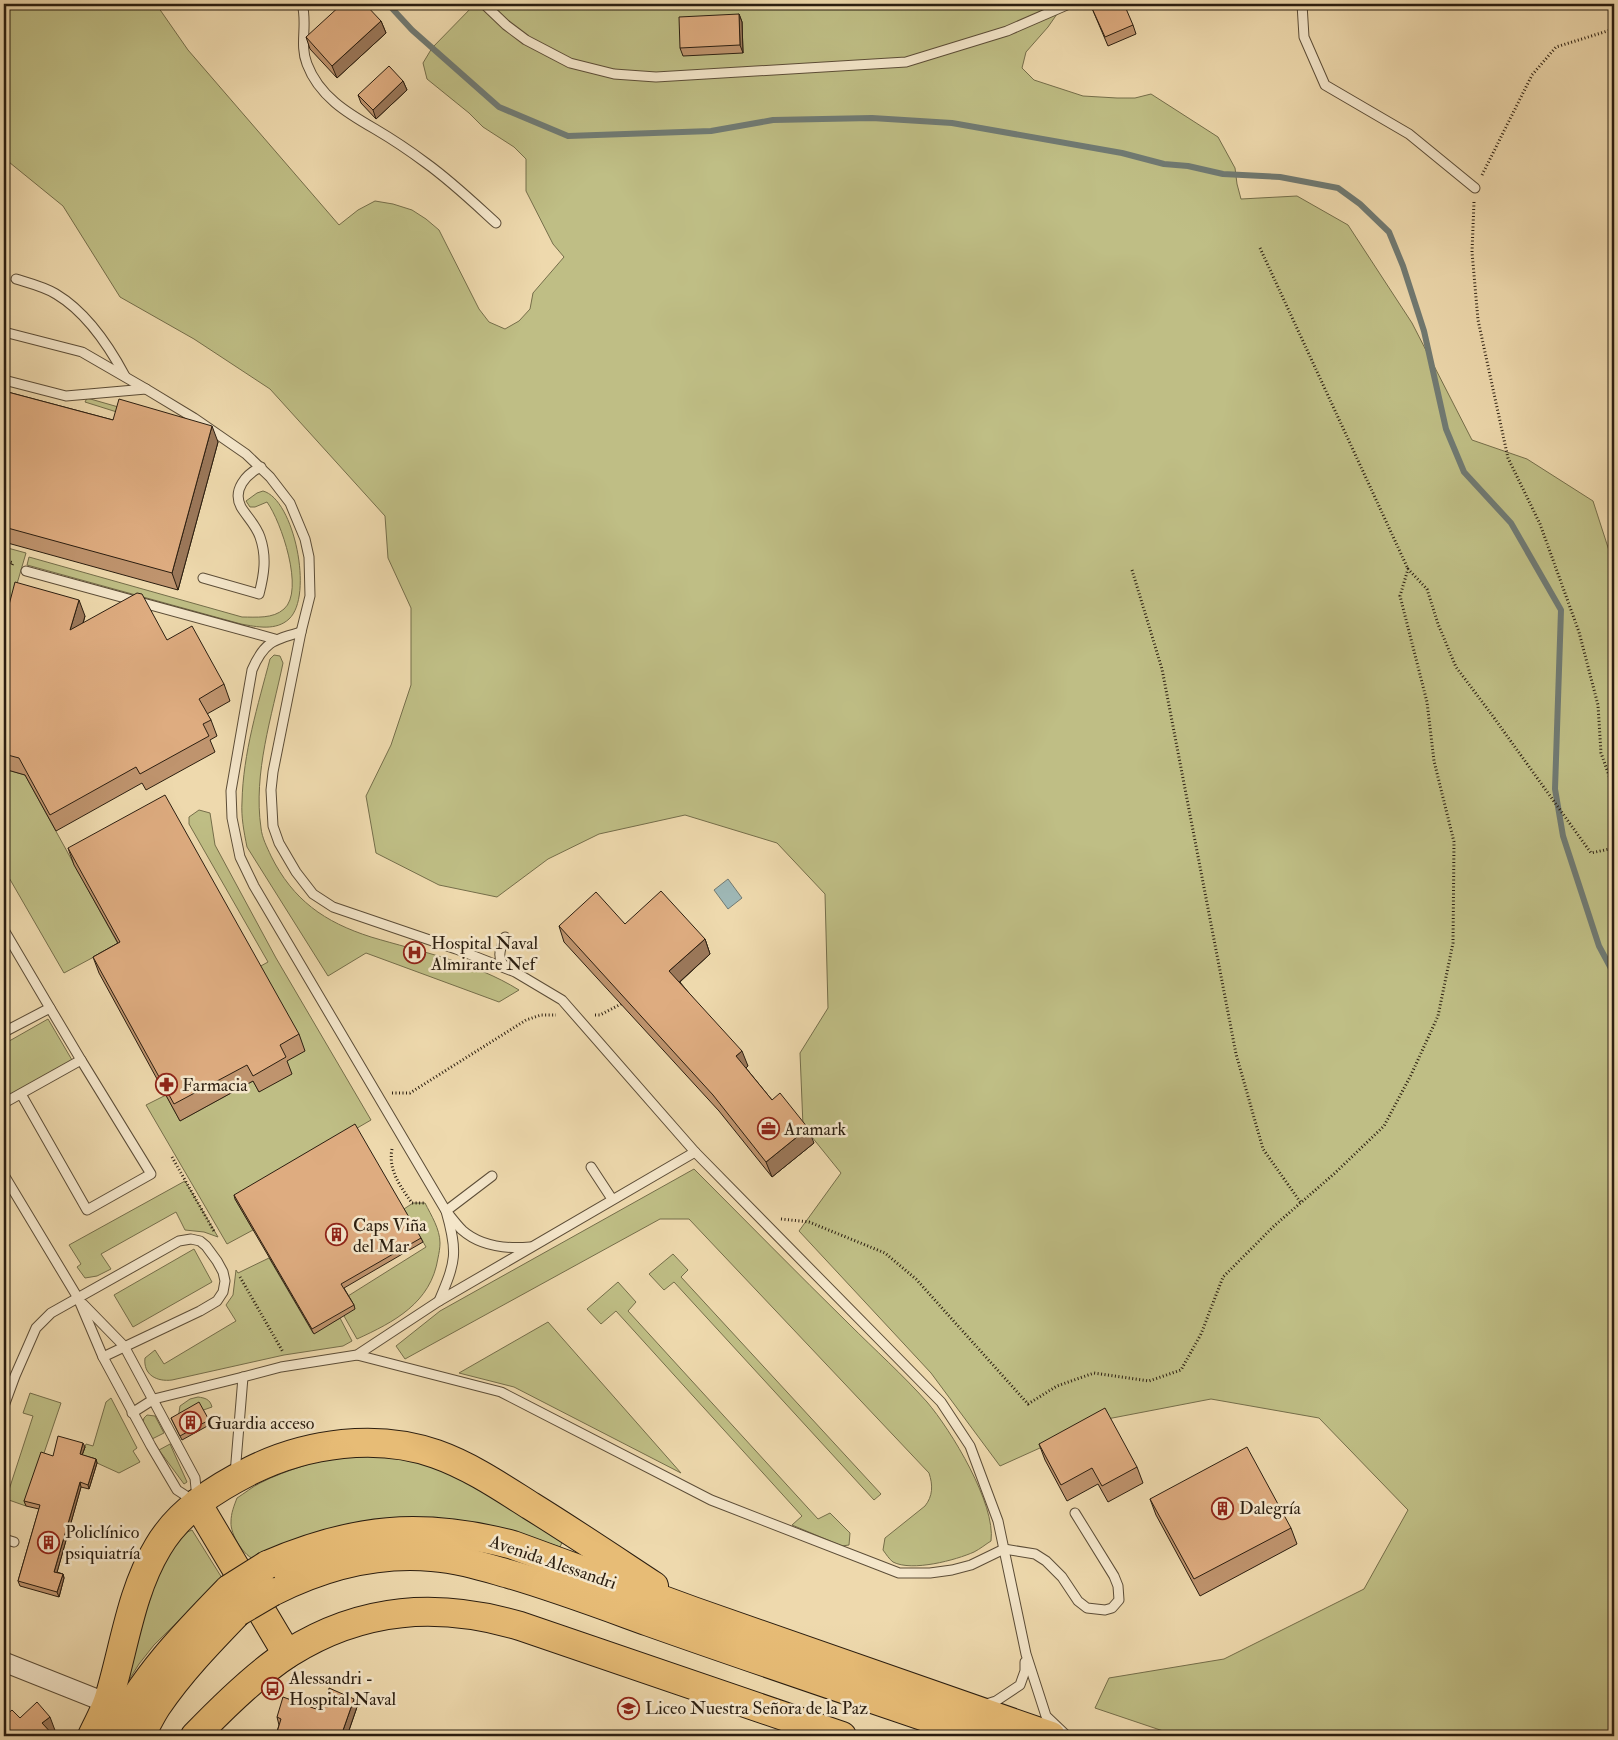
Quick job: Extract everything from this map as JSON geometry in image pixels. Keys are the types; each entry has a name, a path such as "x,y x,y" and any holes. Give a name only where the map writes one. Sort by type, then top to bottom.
{"main road":[{"path":"92,1736 107,1703 144,1573 158,1546 180,1519 197,1503 234,1479 264,1464 312,1449 368,1442 391,1444 436,1454 498,1485 693,1611"},
{"path":"197,1503 287,1654"},
{"name":"Avenida Alessandri","path":"140,1736 157,1706 209,1642 233,1601 267,1565 325,1543 355,1536 386,1532 418,1531 482,1537 513,1546 1050,1736"},
{"name":"Avenida Alessandri","path":"114,1736 124,1716 148,1682 195,1625 233,1601 272,1592 327,1568 355,1561 381,1557 433,1557 475,1564 552,1587 980,1736"},
{"path":"195,1736 250,1684 287,1654 309,1641 332,1630 382,1616 436,1611 464,1613 520,1626 842,1736"}],"street":[{"path":"4,1662 107,1703"}],"lane":[{"path":"302,4 305,20 302,35 303,50 310,71 323,91 347,113 401,145 426,163 496,223"},
{"path":"484,4 506,25 526,40 570,62 614,74 656,77 906,62 1007,32 1069,4"},
{"path":"1302,4 1304,37 1325,85 1410,134 1475,188"},
{"path":"16,279 55,293 73,306 93,327 125,376"},
{"path":"4,332 82,352 125,376 216,433 261,467 279,487 290,503 306,539 311,577 310,596 301,632 271,790 273,826 279,843 296,872 313,894 333,907 508,970 562,1000 695,1152 941,1402 970,1446 998,1522 1026,1654 1046,1716 1067,1736"},
{"path":"4,380 66,396 146,389"},
{"path":"203,578 259,594 265,570 264,554 255,526 241,506 239,491 246,476 261,467"},
{"path":"26,571 275,640"},
{"path":"301,632 275,640 259,653 252,670 232,792 232,818 240,857 254,886 446,1211 462,1230 474,1238 505,1248 535,1246"},
{"path":"4,930 151,1174 87,1210 21,1094"},
{"path":"505,938 499,951 500,962 508,970"},
{"path":"4,1032 50,1008"},
{"path":"4,1103 81,1060"},
{"path":"357,1355 440,1301 695,1152"},
{"path":"591,1167 612,1200"},
{"path":"4,1175 78,1298 103,1357 177,1490 197,1503"},
{"path":"446,1211 492,1176"},
{"path":"440,1301 451,1274 454,1260 455,1244 446,1211"},
{"path":"4,1406 14,1376 36,1328 51,1313 179,1242 191,1239 200,1241 206,1246 223,1272 225,1281 217,1301 103,1357"},
{"path":"78,1298 124,1346 195,1478 197,1503"},
{"path":"132,1412 154,1400 281,1367 357,1355 501,1392 711,1500 899,1573 930,1573 952,1570 1004,1549 1035,1554 1046,1561 1062,1577 1078,1601 1087,1608 1105,1610 1112,1608 1118,1600 1118,1586 1114,1576 1075,1513"},
{"path":"234,1479 243,1377"},
{"path":"4,1539 14,1542"},
{"path":"973,1709 996,1701 1020,1686 1025,1671 1026,1654"}],"path":[{"path":"1614,29 1556,47 1532,75 1475,188 1472,252 1478,320 1508,458 1540,524 1579,632 1598,705 1602,753 1611,781 1614,783"},
{"path":"1260,248 1408,569 1427,589 1438,624 1456,667 1591,853 1614,848"},
{"path":"757,1215 809,1222 885,1254 916,1279 1028,1404 1057,1386 1094,1373 1149,1381 1181,1370 1202,1334 1223,1277 1274,1226 1335,1173 1384,1126 1411,1075 1438,1016 1453,943 1454,842 1434,762 1427,702 1400,596 1408,569"},
{"path":"1132,570 1162,669 1236,1054 1263,1149 1301,1203"},
{"path":"390,1093 410,1093 526,1020 540,1015 600,1015 621,1004"},
{"path":"389,1144 392,1149 390,1159 393,1172 401,1187 412,1203 425,1203 429,1210"},
{"path":"172,1157 218,1237"},
{"path":"238,1274 284,1355"}],"shaded area":[{"path":"4,4 29,4 38,9 46,4 156,4 188,50 339,225 358,210 375,201 412,210 439,230 479,309 489,322 505,329 519,321 530,309 533,293 564,257 553,244 526,191 526,159 514,147 483,127 469,113 427,79 423,63 432,48 475,4 1064,4 1048,27 1026,52 1022,68 1034,80 1083,96 1135,98 1151,94 1218,137 1235,168 1241,199 1297,196 1348,225 1412,323 1472,440 1527,459 1593,501 1614,566 1614,1736 1178,1736 1095,1708 1109,1678 1224,1659 1364,1589 1408,1510 1319,1418 1211,1399 1102,1420 1000,1466 931,1373 799,1231 841,1173 803,1126 800,1053 828,1008 825,894 777,843 685,815 599,834 548,859 497,897 439,885 376,853 366,796 391,745 411,685 411,608 388,558 385,516 270,389 194,339 120,297 63,206 4,158"},
{"path":"87,398 167,421 120,413 85,402"},
{"path":"263,491 274,498 284,511 297,549 300,571 300,590 296,607 289,619 272,627 241,624 27,565 29,557 242,617 264,617 275,614 284,609 290,600 292,572 284,539 273,511 267,502 250,507 246,501"},
{"path":"4,547 26,553 4,628"},
{"path":"274,655 280,656 283,663 265,745 259,807 265,842 271,856 289,885 312,907 354,931 466,965 502,980 519,990 499,1002 366,953 328,976 247,847 244,830 242,802 248,747 270,659"},
{"path":"4,769 25,775 118,944 64,973 4,869"},
{"path":"199,810 210,813 215,845 276,958 371,1120 235,1199 253,1230 227,1244 146,1105 166,1095 180,1121 253,1081 259,1092 286,1062 259,967 268,962 189,824 189,817"},
{"path":"48,1019 72,1060 4,1098 4,1044"},
{"path":"694,1169 810,1286 899,1372 937,1414 970,1468 979,1488 991,1526 991,1541 976,1551 934,1564 901,1565 890,1559 883,1550 885,1538 928,1502 931,1490 929,1473 689,1219 660,1219 405,1359 396,1346 440,1311"},
{"path":"185,1181 218,1237 204,1232 185,1230 176,1212 101,1254 111,1269 97,1276 85,1278 77,1267 81,1264 69,1245"},
{"path":"413,1203 425,1203 435,1222 440,1249 434,1274 428,1287 409,1309 384,1326 357,1339 344,1316 348,1296 426,1247 404,1209"},
{"path":"194,1249 212,1282 133,1327 114,1295"},
{"path":"673,1254 688,1270 681,1277 881,1494 874,1500 674,1282 664,1290 649,1274"},
{"path":"269,1258 313,1333 340,1318 352,1341 343,1346 284,1355 172,1380 161,1380 149,1373 146,1369 145,1358 155,1350 164,1364 236,1321 226,1305 233,1295 236,1270 238,1273"},
{"path":"618,1282 636,1302 628,1311 818,1519 830,1513 850,1533 849,1545 842,1546 792,1525 802,1516 616,1311 601,1324 587,1309"},
{"path":"548,1322 681,1473 514,1387 459,1373"},
{"path":"30,1393 61,1403 26,1506 6,1499 33,1416 23,1413"},
{"path":"198,1397 207,1399 212,1407 178,1419 180,1406 190,1399"},
{"path":"111,1398 137,1448 133,1451 140,1462 119,1473 81,1458 86,1444 93,1446 106,1402"},
{"path":"147,1415 155,1416 164,1433 152,1439 143,1422"},
{"path":"170,1444 187,1482 184,1484 159,1450"},
{"path":"346,1453 411,1460 435,1465 565,1536 560,1547 522,1535 256,1560 251,1558 235,1539 231,1527 232,1513 237,1498 271,1478"},
{"path":"192,1530 222,1578 154,1645 120,1694 139,1612 178,1536"}],"water":[{"path":"728,879 742,898 728,909 714,890"}],"building":[{"path":"342,4 365,4 381,21 332,66 306,37"},
{"path":"1097,4 1124,4 1133,25 1105,37 1091,6"},
{"path":"739,14 740,45 680,48 679,17"},
{"path":"389,66 403,81 373,110 358,95"},
{"path":"4,391 113,420 119,399 212,426 172,573 4,527"},
{"path":"15,582 79,600 70,630 137,593 142,594 167,640 192,626 224,684 199,699 211,720 203,724 209,736 140,774 136,767 50,815 19,758 4,754 4,624"},
{"path":"165,795 299,1034 280,1045 286,1057 253,1076 247,1065 174,1104 93,957 120,942 68,848"},
{"path":"661,891 705,939 669,971 742,1051 736,1056 772,1100 780,1093 808,1128 766,1162 713,1095 559,926 596,892 625,924"},
{"name":"Caps Viña del Mar","path":"355,1124 421,1238 341,1284 354,1305 312,1329 234,1195"},
{"name":"Guardia acceso","path":"199,1402 209,1420 180,1436 171,1418"},
{"path":"1105,1408 1137,1467 1102,1486 1092,1468 1061,1485 1039,1444"},
{"name":"Policlínico psiquiatría","path":"58,1436 83,1443 80,1454 96,1459 88,1485 80,1482 54,1572 63,1574 57,1592 18,1581 40,1505 24,1501 41,1452 53,1456"},
{"path":"1247,1447 1291,1528 1194,1579 1150,1499"},
{"path":"329,1688 354,1699 341,1736 308,1736 277,1732 281,1719 277,1717 283,1697 316,1709 317,1705 328,1707"},
{"path":"37,1702 50,1717 42,1723 54,1736 4,1736 4,1717 12,1710 20,1718"}],"waterway":[{"path":"388,4 412,30 499,107 568,136 711,131 773,120 872,118 952,123 1122,153 1164,164 1188,166 1223,174 1280,177 1338,188 1360,204 1389,232 1403,266 1424,331 1446,429 1464,472 1511,523 1561,610 1555,789 1563,836 1599,946 1614,974"}],"place":[{"name":"Hospital Naval Almirante Nef","path":"415,953"},
{"name":"Farmacia","path":"166,1085"},
{"name":"Aramark","path":"768,1129"},
{"name":"Caps Viña del Mar","path":"337,1235"},
{"name":"Guardia acceso","path":"191,1423"},
{"name":"Dalegría","path":"1223,1508"},
{"name":"Policlínico psiquiatría","path":"49,1542"},
{"name":"Alessandri - Hospital Naval","path":"273,1688"},
{"name":"Liceo Nuestra Señora de la Paz","path":"629,1708"}]}
